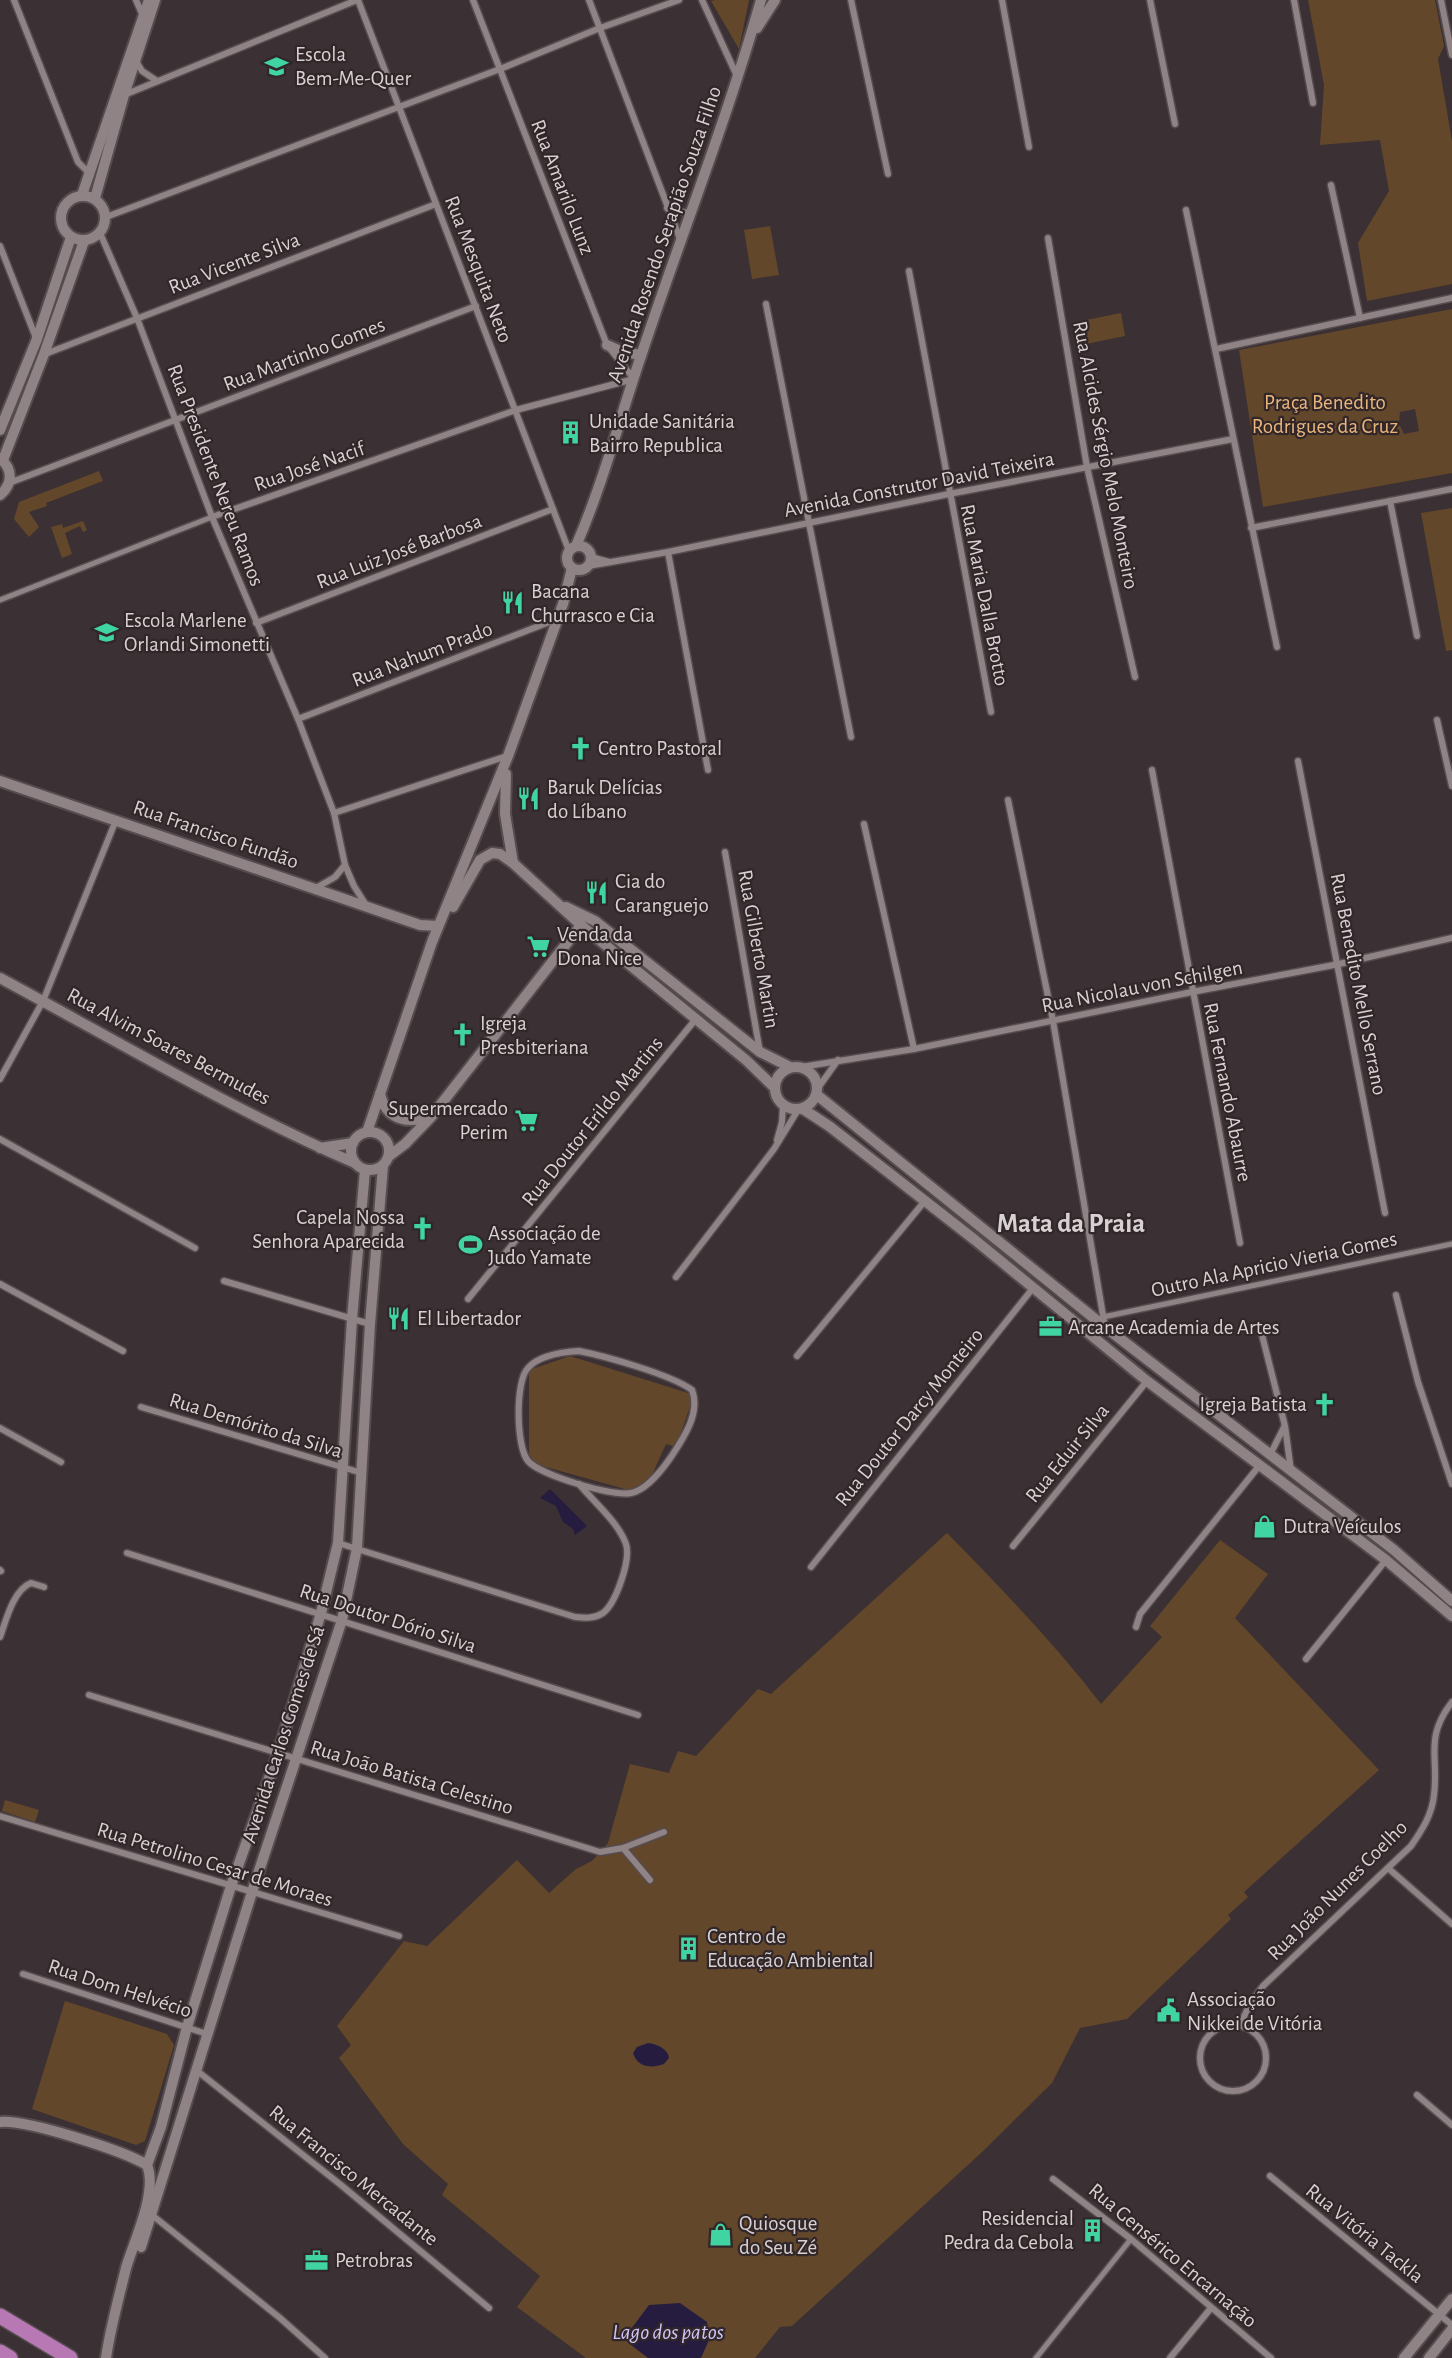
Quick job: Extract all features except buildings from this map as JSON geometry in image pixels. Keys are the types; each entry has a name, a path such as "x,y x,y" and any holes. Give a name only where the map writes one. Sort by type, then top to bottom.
{"main road":[{"path":"0,2316 69,2358"},
{"path":"0,2352 10,2358"}],"street":[{"path":"14,0 78,162 95,177"},
{"path":"136,0 142,16"},
{"path":"95,198 95,177 142,16 149,0"},
{"path":"120,97 136,61 155,0"},
{"path":"120,97 358,0"},
{"name":"Rua Mesquita Neto","path":"358,0 553,510 576,548"},
{"name":"Rua Amarilo Lunz","path":"473,0 607,345 634,379"},
{"path":"589,0 681,242"},
{"path":"106,217 679,0"},
{"path":"702,0 738,79"},
{"name":"Avenida Rosendo Serapião Souza Filho","path":"576,548 738,79 761,0"},
{"name":"Avenida Rosendo Serapião Souza Filho","path":"751,38 775,0"},
{"path":"851,0 888,174"},
{"path":"1002,0 1029,147"},
{"path":"1150,0 1175,124"},
{"path":"1294,0 1313,104"},
{"path":"1441,0 1452,55"},
{"path":"136,61 142,71 157,81"},
{"path":"82,195 95,177"},
{"path":"1330,185 1360,318"},
{"path":"82,195 95,198 105,209 106,217 100,233 93,239 84,241 71,237 62,225 63,209 74,197 82,195"},
{"name":"Rua Vicente Silva","path":"44,354 436,204"},
{"path":"667,208 691,214"},
{"path":"1186,210 1277,647"},
{"name":"Rua Presidente Nereu Ramos","path":"100,233 137,318 212,517 298,719 334,813 345,865 366,905"},
{"path":"0,430 37,339 71,237"},
{"name":"Rua Alcides Sérgio Melo Monteiro","path":"1048,238 1088,467 1135,677"},
{"path":"0,495 9,483 10,475 2,459 44,354 84,241"},
{"path":"0,246 37,339"},
{"name":"Rua Maria Dalla Brotto","path":"909,271 991,712"},
{"path":"1216,349 1452,298"},
{"path":"766,304 851,737"},
{"name":"Rua Martinho Gomes","path":"9,483 476,306"},
{"path":"607,345 623,352 641,355"},
{"name":"Rua José Nacif","path":"0,600 212,517 516,410 634,379"},
{"name":"Avenida Construtor David Teixeira","path":"583,565 668,552 1233,439"},
{"path":"1251,528 1452,489"},
{"path":"1390,501 1417,636"},
{"name":"Rua Luiz José Barbosa","path":"256,623 553,510"},
{"path":"576,548 567,562 583,565"},
{"path":"576,548 583,565 563,604 476,839 438,926 367,1132 356,1138 353,1143 351,1153 355,1163 365,1170 377,1169 431,1117 581,925"},
{"path":"668,552 708,770"},
{"name":"Rua Nahum Prado","path":"298,719 558,619"},
{"path":"1437,720 1452,786"},
{"path":"334,813 508,756"},
{"path":"508,756 504,798 513,863"},
{"name":"Rua Benedito Mello Serrano","path":"1298,761 1386,1213"},
{"name":"Rua Fernando Abaurre","path":"1152,770 1240,1243"},
{"name":"Rua Francisco Fundão","path":"0,780 420,925 438,926"},
{"path":"1008,800 1053,1021 1104,1322"},
{"path":"0,1079 43,1001 116,820"},
{"path":"864,824 914,1049"},
{"path":"438,926 449,914 480,860 492,852 500,854 513,863 581,925 746,1060 775,1088"},
{"name":"Rua Gilberto Martin","path":"725,852 760,1052"},
{"path":"316,888 335,877 345,865"},
{"path":"560,906 595,921 760,1052 813,1075 818,1092 934,1190 1104,1322 1159,1369 1270,1456 1394,1550 1452,1601"},
{"path":"420,925 428,932 432,942"},
{"name":"Rua Nicolau von Schilgen","path":"795,1067 914,1049 1339,964 1452,938"},
{"name":"Rua Alvim Soares Bermudes","path":"0,978 320,1148 355,1163"},
{"name":"Rua Doutor Erildo Martins","path":"468,1299 695,1020"},
{"path":"676,1277 774,1149 800,1109 814,1101 838,1060"},
{"path":"774,1149 782,1122 783,1105 776,1095 775,1088 779,1075 795,1067"},
{"path":"380,1093 387,1111 394,1117 412,1121 431,1117"},
{"path":"783,1105 800,1109 829,1126 1147,1381 1386,1560 1452,1617"},
{"path":"367,1132 382,1136 390,1148 386,1161"},
{"path":"0,1139 195,1248"},
{"path":"320,1148 353,1143"},
{"name":"Avenida Carlos Gomes de Sá","path":"121,2294 152,2215 252,1892 342,1620 357,1548 370,1324 386,1161"},
{"name":"Avenida Carlos Gomes de Sá","path":"106,2358 126,2269 145,2211 149,2187 147,2165 161,2127 187,2027 231,1886 278,1753 321,1613 338,1543 351,1319 365,1170"},
{"path":"797,1356 934,1190"},
{"path":"935,1210 944,1198"},
{"name":"Outro Ala Apricio Vieria Gomes","path":"1104,1322 1452,1245"},
{"path":"224,1281 370,1324"},
{"path":"0,1284 123,1351"},
{"name":"Rua Doutor Darcy Monteiro","path":"811,1567 1033,1288"},
{"path":"1396,1295 1418,1382 1452,1484"},
{"path":"1261,1331 1284,1426 1291,1471"},
{"path":"338,1543 575,1617 589,1618 601,1614 614,1599 627,1561 627,1552 620,1533 579,1484 535,1468 526,1460 520,1447 521,1387 527,1368 541,1359 564,1352 579,1351 595,1354 674,1380 692,1390 695,1397 694,1409 684,1438 667,1463 647,1485 633,1493 621,1494 579,1484"},
{"path":"1147,1381 1159,1369"},
{"name":"Rua Eduir Silva","path":"1013,1546 1147,1381"},
{"path":"1173,1400 1183,1387"},
{"name":"Rua Demórito da Silva","path":"141,1407 362,1473"},
{"path":"1270,1456 1284,1426"},
{"path":"0,1428 61,1461"},
{"path":"1136,1627 1140,1614 1259,1466"},
{"path":"1306,1659 1394,1550"},
{"name":"Rua Doutor Dório Silva","path":"127,1553 639,1715"},
{"path":"0,1637 22,1589 31,1583 44,1587"},
{"name":"Rua João Batista Celestino","path":"89,1695 600,1852 623,1848 664,1832"},
{"name":"Rua João Nunes Coelho","path":"1240,2025 1250,2004 1263,1986 1411,1846 1427,1821 1434,1796 1435,1733 1452,1702"},
{"name":"Rua Petrolino Cesar de Moraes","path":"0,1816 399,1936"},
{"path":"623,1848 650,1880"},
{"path":"1388,1868 1452,1924"},
{"name":"Rua Dom Helvécio","path":"23,1974 207,2034"},
{"path":"1240,2025 1250,2029 1260,2038 1265,2047 1265,2067 1259,2079 1248,2088 1237,2092 1224,2091 1210,2083 1202,2073 1199,2062 1201,2046 1210,2034 1219,2028 1240,2025"},
{"name":"Rua Francisco Mercadante","path":"196,2070 489,2307"},
{"path":"1417,2095 1452,2125"},
{"path":"0,2122 35,2125 147,2165"},
{"name":"Rua Vitória Tackla","path":"1270,2176 1452,2327"},
{"name":"Rua Gensérico Encarnação","path":"1053,2179 1131,2239 1271,2358"},
{"path":"152,2215 326,2358"},
{"path":"1037,2358 1131,2239"},
{"path":"1404,2358 1452,2299"},
{"path":"1170,2358 1211,2307"},
{"path":"1429,2358 1452,2327"}],"green space":[{"path":"749,0 739,49 711,1"},
{"path":"1308,0 1435,0 1444,46 1438,59 1452,141 1452,284 1367,301 1358,243 1389,191 1380,140 1320,145 1324,85"},
{"path":"770,226 779,275 752,279 744,230"},
{"name":"Praça Benedito Rodrigues da Cruz","path":"1452,309 1452,473 1263,507 1239,350","holes":["1415,409 1419,431 1404,434 1399,424 1400,412"]},
{"path":"1121,313 1125,336 1086,344 1081,321"},
{"path":"99,471 103,481 29,512 39,527 29,537 14,519 19,502"},
{"path":"1452,508 1452,650 1446,651 1421,513"},
{"path":"83,521 87,530 83,532 80,526 65,533 72,554 62,558 51,527 62,524 63,528"},
{"path":"570,1356 688,1393 692,1401 676,1447 666,1444 652,1475 632,1491 535,1464 529,1454 529,1370"},
{"path":"947,1533 1046,1638 1101,1704 1162,1637 1150,1626 1220,1540 1268,1574 1235,1618 1379,1770 1244,1892 1248,1897 1228,1915 1231,1919 1127,2019 1080,2028 1052,2083 981,2153 792,2326 780,2327 755,2358 586,2358 517,2307 540,2276 442,2195 448,2184 403,2144 339,2058 351,2045 337,2026 404,1941 427,1946 517,1860 549,1893 576,1869 592,1861 608,1843 630,1764 669,1773 678,1751 696,1756 758,1689 771,1694"},
{"path":"5,1800 39,1810 35,1822 2,1811"},
{"path":"65,2001 167,2034 174,2045 145,2141 136,2145 32,2109"}],"water":[{"path":"550,1489 587,1526 575,1535 573,1529 563,1522 556,1506 540,1498"},
{"path":"648,2043 667,2052 669,2058 664,2064 645,2066 635,2058 633,2053 637,2047"},
{"name":"Lago dos patos","path":"680,2303 707,2322 709,2340 701,2358 648,2358 631,2345 628,2333 649,2305"}],"place":[{"name":"Escola Bem-Me-Quer","path":"277,66"},
{"name":"Unidade Sanitária Bairro Republica","path":"571,433"},
{"name":"Bacana Churrasco e Cia","path":"513,603"},
{"name":"Escola Marlene Orlandi Simonetti","path":"106,632"},
{"name":"Centro Pastoral","path":"580,748"},
{"name":"Baruk Delícias do Líbano","path":"529,799"},
{"name":"Cia do Caranguejo","path":"597,893"},
{"name":"Venda da Dona Nice","path":"539,946"},
{"name":"Igreja Presbiteriana","path":"462,1035"},
{"name":"Supermercado Perim","path":"526,1120"},
{"name":"Capela Nossa Senhora Aparecida","path":"423,1229"},
{"name":"Associação de Judo Yamate","path":"470,1245"},
{"name":"El Libertador","path":"399,1318"},
{"name":"Arcane Academia de Artes","path":"1050,1327"},
{"name":"Igreja Batista","path":"1325,1404"},
{"name":"Dutra Veículos","path":"1265,1526"},
{"name":"Centro de Educação Ambiental","path":"689,1948"},
{"name":"Associação Nikkei de Vitória","path":"1169,2011"},
{"name":"Residencial Pedra da Cebola","path":"1092,2230"},
{"name":"Quiosque do Seu Zé","path":"721,2235"},
{"name":"Petrobras","path":"317,2260"}],"district":[{"name":"Mata da Praia","path":"1071,1223"}]}
